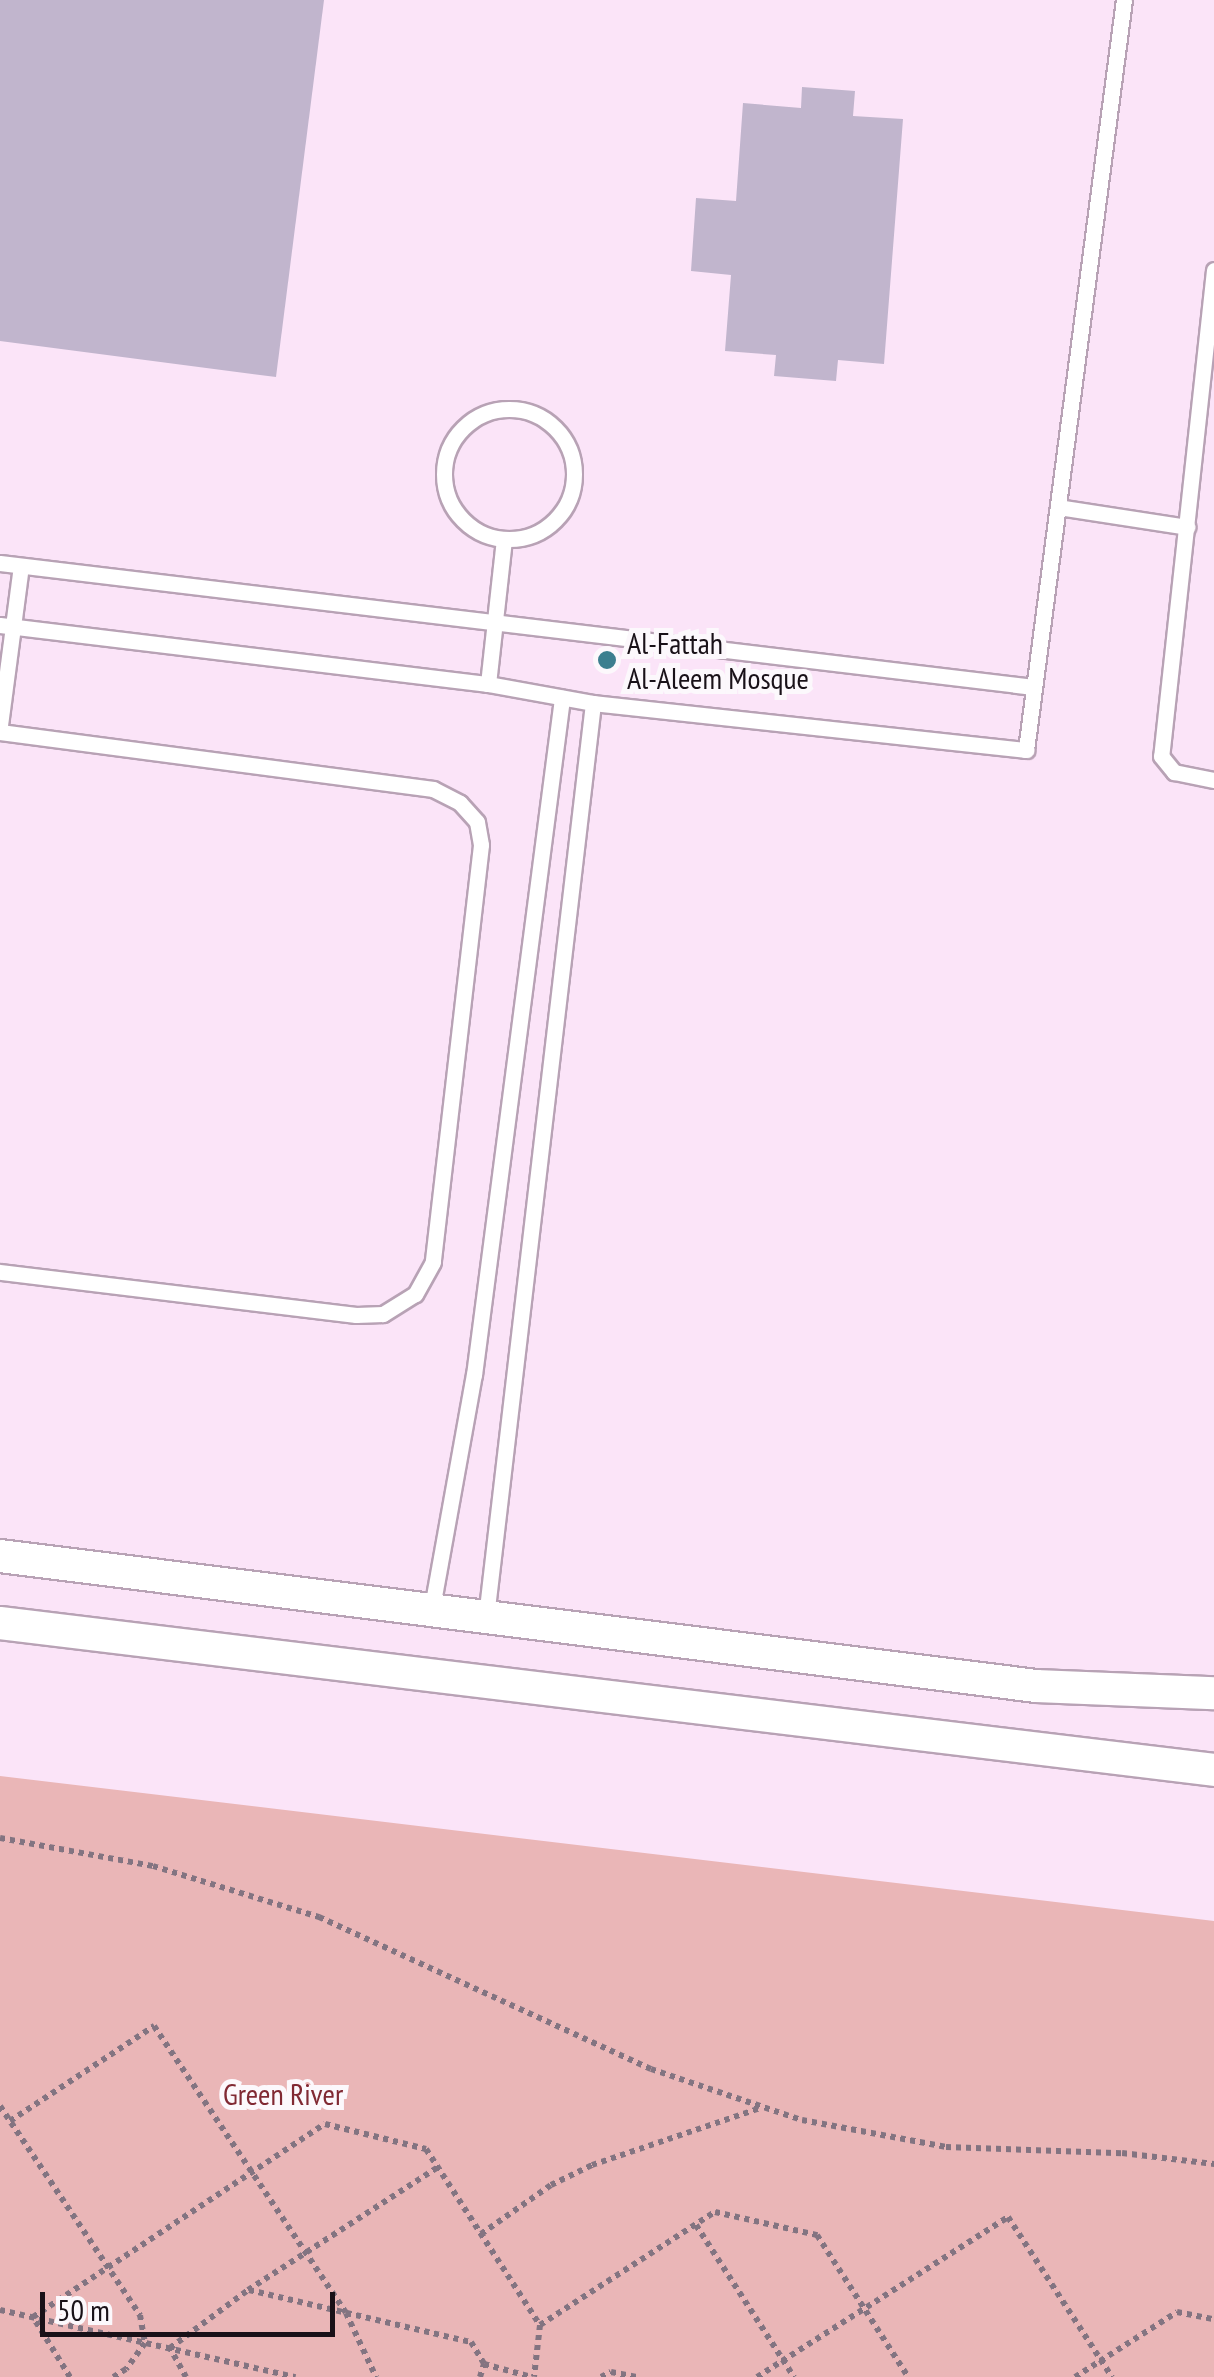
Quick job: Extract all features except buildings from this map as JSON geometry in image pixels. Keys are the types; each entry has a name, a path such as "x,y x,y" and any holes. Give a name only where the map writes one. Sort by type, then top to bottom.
{"street":[{"path":"0,1556 1036,1686 1214,1693"},
{"path":"0,1624 1214,1770"}],"lane":[{"path":"7,626 488,684 593,703 1026,750 1124,0"},
{"path":"1214,270 1161,756 1174,772 1214,780"},
{"path":"510,407 538,414 561,432 574,458 574,487 561,516 535,535 504,540 473,529 452,506 443,473 452,439 476,416 510,407"},
{"path":"1058,508 1187,527"},
{"path":"488,684 504,540"},
{"path":"0,563 1034,687"},
{"path":"0,1272 356,1315 383,1314 415,1294 433,1262 482,845 477,822 460,803 433,789 0,728 7,626 21,566"},
{"path":"432,1613 474,1376 562,698"},
{"path":"486,1620 593,703"}],"path":[{"path":"0,1838 153,1866 318,1916 405,1952 584,2040 760,2108 880,2138 946,2147 1122,2153 1214,2164"},
{"path":"10,2121 154,2026 346,2313 376,2377"},
{"path":"0,2106 140,2315 145,2342 126,2369 113,2377"},
{"path":"481,2234 551,2185 592,2165 760,2108"},
{"path":"33,2318 325,2124 426,2148 540,2326 533,2377 484,2364 471,2342 248,2290"},
{"path":"170,2348 248,2290 438,2167"},
{"path":"540,2326 715,2212 817,2235 908,2377"},
{"path":"757,2377 1008,2216 1112,2377"},
{"path":"696,2224 794,2377"},
{"path":"0,2310 295,2377"},
{"path":"1075,2377 1178,2312 1214,2319"},
{"path":"33,2318 70,2377"},
{"path":"170,2348 186,2377"},
{"path":"480,2377 484,2364"},
{"path":"601,2377 611,2372 637,2377"}],"green space":[{"name":"Green River","path":"0,1776 1214,1921 1214,2377 0,2377"}],"place":[{"name":"Al-Fattah Al-Aleem Mosque","path":"607,660"}]}
